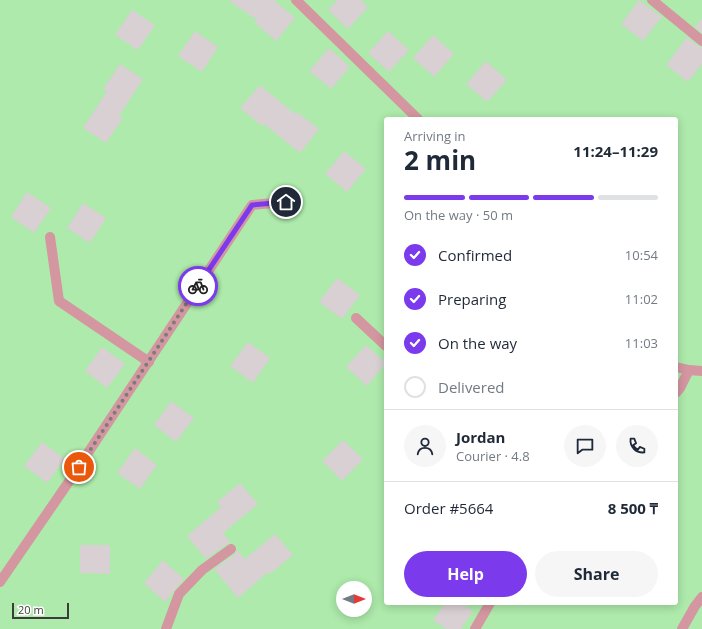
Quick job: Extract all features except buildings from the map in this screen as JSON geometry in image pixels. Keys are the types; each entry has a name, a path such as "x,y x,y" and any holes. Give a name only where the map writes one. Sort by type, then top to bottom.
{"lane":[{"path":"296,0 416,117"},
{"path":"652,0 702,42"},
{"path":"0,582 75,473 252,205 286,202"},
{"path":"50,237 59,301 149,362"},
{"path":"356,318 384,344"},
{"path":"678,367 702,371"},
{"path":"678,390 689,370"},
{"path":"166,629 179,594 202,570 231,549"},
{"path":"682,629 702,597"},
{"path":"474,629 489,605"}],"green space":[{"path":"0,0 702,0 702,629 0,629"}],"way so far":[{"path":"79,467 198,286"}],"route":[{"path":"198,286 252,205 286,202"}]}
